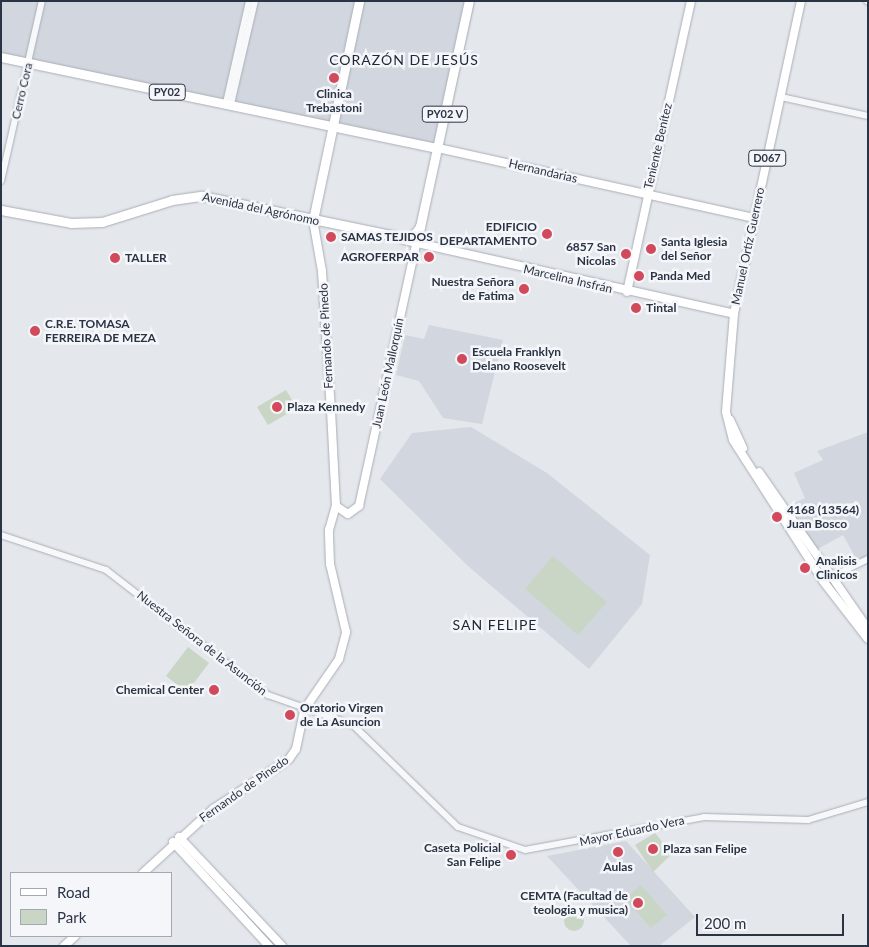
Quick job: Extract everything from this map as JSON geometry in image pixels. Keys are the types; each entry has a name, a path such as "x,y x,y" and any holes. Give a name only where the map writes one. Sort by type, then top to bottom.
{"highway":[{"path":"313,220 359,1"},
{"name":"PY02 V","path":"420,227 469,1"},
{"name":"PY02","path":"1,56 229,103 332,127"},
{"name":"Hernandarias","path":"332,127 438,148"},
{"name":"Avenida del Agrónomo","path":"1,210 71,223 102,222 190,195 403,240"},
{"path":"403,240 415,236 420,227"}],"main road":[{"name":"Teniente Benítez","path":"628,292 647,195 692,1"},
{"name":"Manuel Ortíz Guerrero","path":"734,314 753,218 801,1"},
{"name":"Hernandarias","path":"438,148 753,218"},
{"name":"Fernando de Pinedo","path":"145,872 176,840 213,809 289,759 296,749 304,710 340,659 346,632 330,564 329,530 336,506 324,293 313,220"},
{"name":"Juan León Mallorquín","path":"336,506 348,514 359,506 420,227"},
{"name":"Marcelina Insfrán","path":"403,240 628,292 734,314"},
{"name":"D067","path":"734,314 726,412 733,440 868,639"},
{"name":"D067","path":"826,579 868,629"},
{"path":"176,840 269,946"},
{"path":"176,840 282,946"},
{"path":"64,946 74,937"}],"street":[{"name":"Cerro Cora","path":"1,181 42,1"},
{"path":"229,103 249,1"},
{"path":"229,103 255,1"},
{"path":"781,96 868,116"},
{"name":"Nuestra Señora de la Asunción","path":"1,535 106,570 268,695 304,710 353,725 458,827"},
{"path":"826,579 868,559"},
{"name":"Mayor Eduardo Vera","path":"458,827 535,850 662,822 704,817 808,820 868,802"}],"shaded area":[{"path":"1,1 475,1 464,49 478,53 463,53 442,151 1,61"},
{"path":"429,325 503,340 482,424 443,418 419,381 396,375 405,335 424,339"},
{"path":"471,427 547,473 650,555 642,604 589,669 468,566 380,479 412,433"},
{"path":"868,432 868,555 857,560 843,535 816,550 788,506 805,498 794,473 823,460 817,451"},
{"name":"CEMTA (Facultad de teologia y musica)","path":"626,841 695,917 659,946 631,946 547,856"}],"green space":[{"name":"Plaza Kennedy","path":"286,390 297,408 268,425 257,407"},
{"path":"553,556 607,602 578,635 525,589"},
{"path":"188,647 209,663 187,692 166,676"},
{"name":"Plaza san Felipe","path":"655,833 672,854 653,872 635,845"},
{"path":"641,885 667,915 651,928 625,899"},
{"path":"574,911 581,914 584,921 581,928 574,931 567,928 564,921 567,914"}],"place":[{"name":"Clinica Trebastoni","path":"334,78"},
{"name":"EDIFICIO DEPARTAMENTO","path":"547,234"},
{"name":"SAMAS TEJIDOS","path":"331,237"},
{"name":"Santa Iglesia del Señor","path":"651,249"},
{"name":"6857 San Nicolas","path":"626,254"},
{"name":"AGROFERPAR","path":"429,257"},
{"name":"TALLER","path":"115,258"},
{"name":"Panda Med","path":"639,276"},
{"name":"Nuestra Señora de Fatima","path":"524,289"},
{"name":"Tintal","path":"636,308"},
{"name":"C.R.E. TOMASA FERREIRA DE MEZA","path":"35,331"},
{"name":"Escuela Franklyn Delano Roosevelt","path":"462,359"},
{"name":"Plaza Kennedy","path":"277,407"},
{"name":"4168 (13564) Juan Bosco","path":"777,517"},
{"name":"Analisis Clinicos","path":"805,568"},
{"name":"Chemical Center","path":"214,690"},
{"name":"Oratorio Virgen de La Asuncion","path":"290,715"},
{"name":"Plaza san Felipe","path":"653,849"},
{"name":"Aulas","path":"618,852"},
{"name":"Caseta Policial San Felipe","path":"511,855"},
{"name":"CEMTA (Facultad de teologia y musica)","path":"638,903"}],"district":[{"name":"CORAZÓN DE JESÚS","path":"404,60"},
{"name":"SAN FELIPE","path":"495,625"}]}
